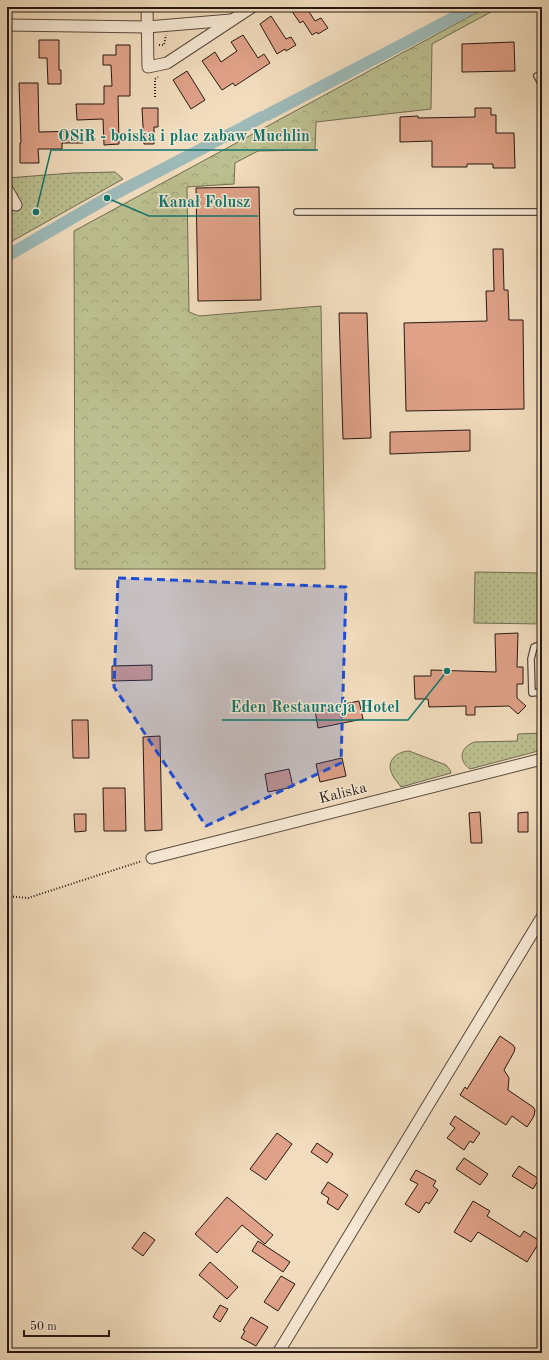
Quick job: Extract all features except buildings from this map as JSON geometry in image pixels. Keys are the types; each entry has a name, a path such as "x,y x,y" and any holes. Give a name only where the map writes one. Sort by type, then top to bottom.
{"street":[{"path":"147,7 148,67 167,63 252,7"},
{"path":"7,25 147,27 231,20"},
{"path":"7,189 16,205"},
{"name":"Kaliska","path":"152,858 542,759"},
{"path":"278,1353 542,917"}],"lane":[{"path":"537,76 541,83 542,89"},
{"path":"542,129 542,275"},
{"path":"297,212 542,212"},
{"path":"542,644 534,647 531,659 532,693 542,692"}],"path":[{"path":"7,896 28,898 152,858"}],"highlighted area":[{"path":"118,578 346,587 341,763 206,826 114,687"}],"green space":[{"path":"487,7 500,7 432,44 431,109 316,122 315,150 258,151 235,163 234,184 187,187 189,312 199,316 321,306 325,569 75,569 74,231"},
{"path":"115,172 123,179 7,244 7,178 72,173"},
{"path":"475,572 542,573 542,624 474,623"},
{"path":"542,733 542,750 470,769 463,762 462,754 464,750 470,744 475,742 517,741 518,734"},
{"path":"409,751 446,765 451,773 401,787 395,779 390,766 393,759 399,753"}],"waterway":[{"path":"267,115 474,7"},
{"path":"245,126 262,117"},
{"path":"214,142 242,128"},
{"path":"7,256 107,198 211,144"}],"place":[{"name":"Kanał Folusz","path":"107,198"},
{"name":"OSiR - boiska i plac zabaw Muchlin","path":"36,212"},
{"name":"Eden Restauracja Hotel","path":"447,671"}]}
